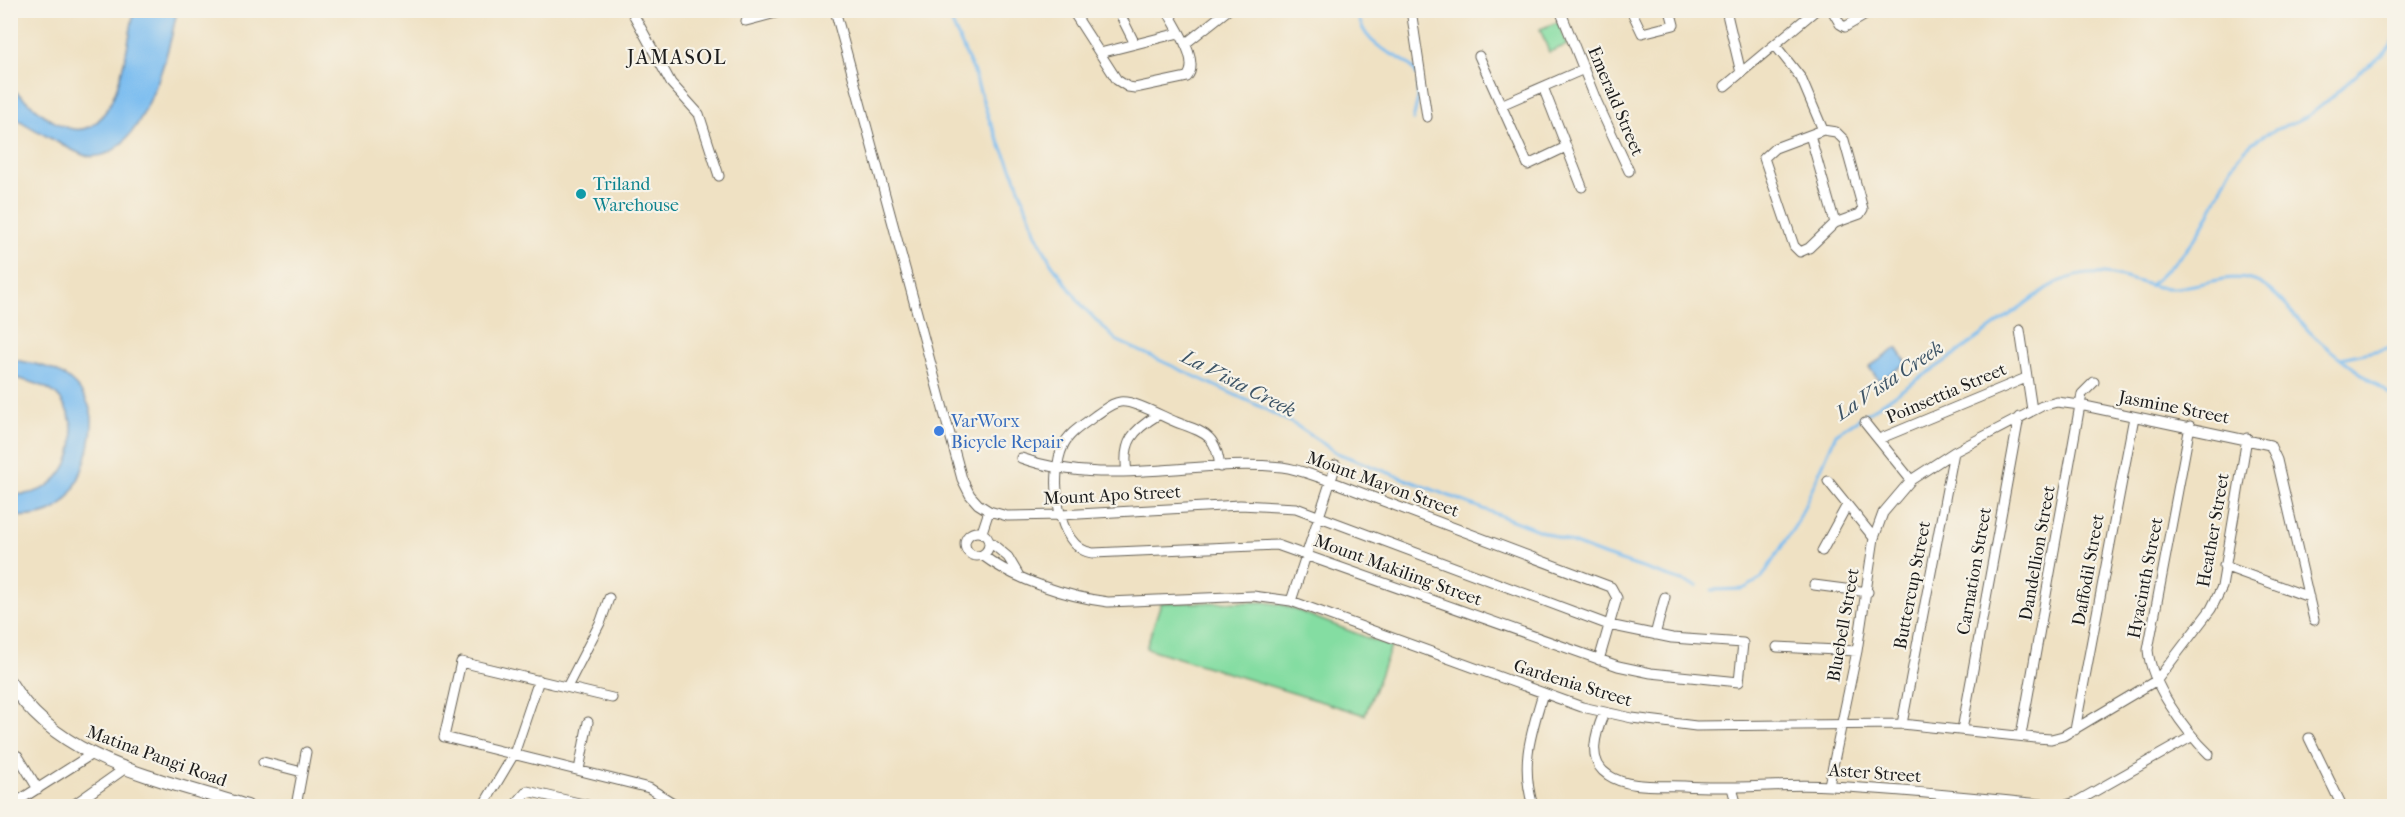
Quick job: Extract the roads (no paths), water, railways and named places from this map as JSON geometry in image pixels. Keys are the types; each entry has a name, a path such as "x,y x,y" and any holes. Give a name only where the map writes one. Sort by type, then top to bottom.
{"street":[{"path":"631,10 665,75 699,114 719,176"},
{"path":"746,21 787,10"},
{"path":"835,10 962,479 973,499 989,511 982,532"},
{"path":"1072,10 1117,80 1135,88 1187,77 1193,67 1185,44 1167,10"},
{"path":"1118,10 1135,44"},
{"path":"1185,44 1228,10"},
{"path":"1411,10 1427,117"},
{"name":"Emerald Street","path":"1560,10 1629,171"},
{"path":"1631,10 1642,33 1674,25 1670,10"},
{"path":"1725,86 1816,10"},
{"path":"1832,10 1840,24 1845,27 1874,10"},
{"path":"1729,12 1741,73"},
{"path":"1100,53 1179,33"},
{"path":"1775,45 1801,78 1823,130"},
{"path":"1479,56 1528,165 1566,147"},
{"path":"1501,105 1584,69"},
{"path":"1543,87 1582,188"},
{"path":"1823,130 1836,132 1844,140 1863,206 1860,214 1835,223 1809,248 1797,251 1764,163 1770,151 1823,130"},
{"path":"1810,135 1835,223"},
{"path":"2020,330 2025,378 2032,410"},
{"name":"Poinsettia Street","path":"1879,439 2025,378"},
{"name":"Dandellion Street","path":"2021,735 2083,390 2094,382"},
{"name":"Mount Makiling Street","path":"1220,467 1218,452 1210,438 1128,402 1108,406 1066,440 1059,458 1061,515 1071,542 1088,553 1277,545 1599,660 1651,673 1738,682"},
{"name":"Jasmine Street","path":"1911,480 1954,452 2051,402 2080,405 2265,442 2275,453 2314,620"},
{"path":"1127,472 1125,458 1128,440 1143,424 1158,416"},
{"name":"Carnation Street","path":"1962,730 2019,417"},
{"name":"Daffodil Street","path":"2075,730 2134,417"},
{"path":"1865,423 1911,480"},
{"name":"Hyacinth Street","path":"2190,426 2148,650 2157,680 2191,737 2210,754"},
{"name":"Heather Street","path":"2157,680 2217,600 2222,587 2247,438"},
{"name":"Buttercup Street","path":"1902,724 1954,452"},
{"name":"Mount Mayon Street","path":"1021,458 1058,469 1091,473 1220,467 1283,468 1330,481 1608,585 1616,592 1609,625"},
{"path":"1291,601 1336,465"},
{"name":"Bluebell Street","path":"1829,785 1868,592 1874,538 1883,513 1911,480"},
{"path":"1828,481 1874,538"},
{"name":"Mount Apo Street","path":"989,511 1015,516 1266,505 1296,508 1609,625 1655,635 1743,643 1738,682"},
{"path":"1822,551 1847,505"},
{"path":"982,532 1008,557 1018,574"},
{"path":"982,532 970,534 965,544 971,554 982,555 989,548 990,542"},
{"name":"Gardenia Street","path":"982,555 998,566 1066,593 1108,602 1253,596 1291,601 1543,693 1605,713 1696,726 1902,724 2051,739 2075,730 2157,680"},
{"path":"2224,566 2309,597"},
{"path":"1814,585 1868,592"},
{"path":"1655,635 1665,597"},
{"path":"567,687 601,621 609,598"},
{"path":"1599,660 1609,625"},
{"path":"1777,647 1857,651"},
{"path":"612,698 461,662 444,737 649,788 678,807"},
{"path":"483,807 514,754 538,681"},
{"name":"Matina Pangi Road","path":"10,682 52,730 92,754 247,807"},
{"path":"1533,807 1526,771 1527,749 1543,693"},
{"name":"Aster Street","path":"1605,713 1597,730 1594,746 1598,763 1607,775 1623,782 1732,788 1829,785 2062,806 2076,802 2191,737"},
{"path":"579,770 588,722"},
{"path":"2309,738 2342,807"},
{"path":"10,752 18,756 38,789"},
{"path":"296,807 306,752"},
{"path":"10,806 92,754"},
{"path":"263,762 302,772"},
{"path":"72,807 127,767"},
{"path":"1732,788 1737,807"},
{"path":"514,807 524,792 592,807"}],"water":[{"path":"134,11 177,11 168,51 150,101 123,142 106,154 87,156 11,115 11,88 48,118 64,127 73,129 88,127 101,118 118,84"},
{"path":"1897,348 1907,363 1879,381 1869,367"},
{"path":"11,359 42,366 63,375 82,394 89,405 92,417 86,458 76,483 63,503 50,512 39,515 11,516 11,494 29,493 45,488 57,478 66,465 72,449 73,433 69,416 61,400 45,387 11,377"}],"waterway":[{"name":"La Vista Creek","path":"946,10 973,70 990,122 1014,174 1036,234 1051,263 1084,308 1116,340 1261,407 1297,426 1337,453 1606,556 1697,586"},
{"path":"1357,10 1361,25 1368,37 1387,52 1406,62 1417,76"},
{"path":"2149,286 2174,263 2196,237 2231,168 2244,151 2266,134 2302,119 2316,110 2383,54 2394,41"},
{"path":"1413,120 1418,98 1418,83"},
{"name":"La Vista Creek","path":"1712,590 1743,589 1761,579 1798,521 1836,434 1947,360 2047,288 2077,276 2107,274 2168,288 2217,280 2249,279 2267,288 2307,330 2353,368 2394,397"},
{"path":"2341,358 2394,347"}],"place":[{"name":"Triland Warehouse","path":"581,194"},
{"name":"VarWorx Bicycle Repair","path":"939,431"}],"district":[{"name":"JAMASOL","path":"677,57"}]}
